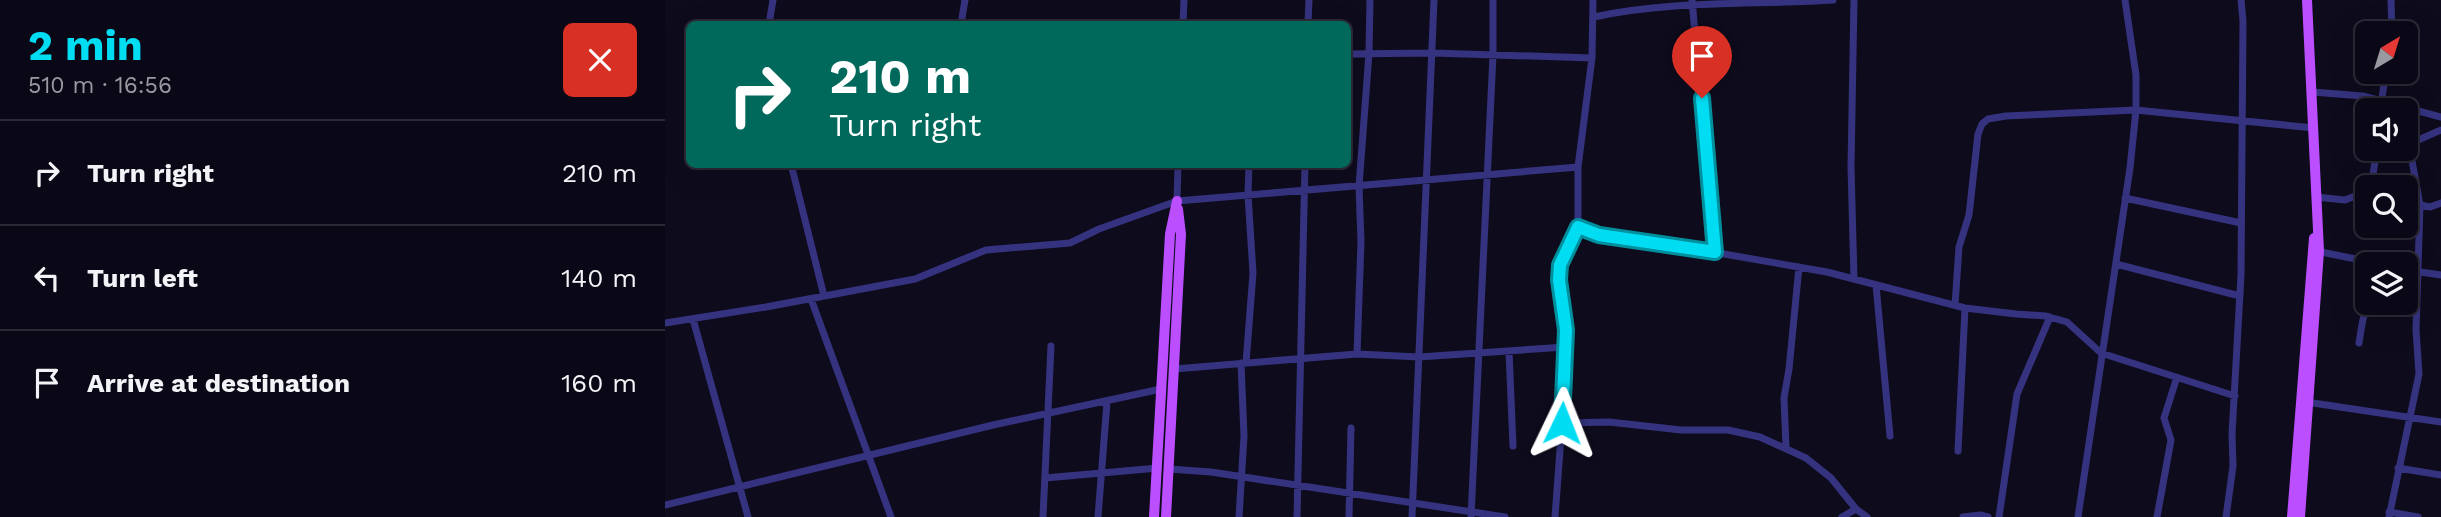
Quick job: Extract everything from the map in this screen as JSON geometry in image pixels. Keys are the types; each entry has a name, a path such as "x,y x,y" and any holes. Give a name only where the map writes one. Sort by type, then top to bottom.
{"main road":[{"path":"2300,517 2316,224 2307,0"},
{"path":"1166,517 1181,234 1177,201"},
{"path":"1154,517 1170,234 1177,201"},
{"path":"2293,517 2305,402"}],"street":[{"path":"770,21 773,0"},
{"path":"962,21 965,0"},
{"path":"1183,21 1184,0"},
{"path":"1308,21 1309,0"},
{"path":"1356,354 1361,242 1359,186 1369,53 1370,0"},
{"path":"1412,517 1434,0"},
{"path":"1471,514 1493,55 1493,0"},
{"path":"1555,517 1566,330 1559,280 1560,265 1578,227 1578,167 1592,58 1593,0"},
{"path":"1594,17 1617,11 1692,3 1833,0"},
{"path":"1854,0 1851,167 1854,279"},
{"path":"2078,517 2136,110 2136,75 2126,0"},
{"path":"2226,517 2234,466 2232,433 2240,296 2241,0"},
{"path":"2391,0 2392,21"},
{"path":"1692,3 1715,252"},
{"path":"1351,54 1433,53 1592,58"},
{"path":"2312,92 2351,94 2361,98"},
{"path":"1955,305 1959,247 1969,215 1978,134 1988,118 2136,110 2314,128"},
{"path":"2418,113 2441,117"},
{"path":"2418,140 2441,130"},
{"path":"2411,161 2420,205 2418,252"},
{"path":"665,323 915,279 986,250 1070,243 1099,229 1177,201 1578,167"},
{"path":"793,168 824,296"},
{"path":"1177,201 1178,168"},
{"path":"1239,517 1244,436 1244,363 1253,273 1249,168"},
{"path":"1297,517 1305,168"},
{"path":"2316,197 2345,200 2355,195"},
{"path":"2125,198 2241,223"},
{"path":"2420,205 2430,207 2441,203"},
{"path":"1578,227 1599,235 1798,267 1965,308 2050,317 2067,322 2101,353 2235,396"},
{"path":"2315,251 2355,259"},
{"path":"2116,264 2240,296"},
{"path":"1786,447 1784,398 1798,267"},
{"path":"2418,272 2441,275"},
{"path":"1876,285 1890,436"},
{"path":"811,299 891,517"},
{"path":"1958,451 1965,308"},
{"path":"2359,343 2363,315"},
{"path":"2417,315 2419,374 2389,514 2418,517"},
{"path":"1999,517 2017,394 2050,317"},
{"path":"693,319 748,517"},
{"path":"1043,517 1051,346"},
{"path":"1174,369 1356,354 1419,357 1565,346"},
{"path":"1509,351 1513,446"},
{"path":"2157,517 2171,440 2164,418 2177,377"},
{"path":"665,505 868,455 1161,389"},
{"path":"1098,517 1107,402"},
{"path":"2305,402 2441,422"},
{"path":"1562,423 1609,422 1681,430 1728,430 1760,437 1806,457 1831,478 1856,509 1867,517"},
{"path":"1349,517 1351,428"},
{"path":"1045,478 1158,468"},
{"path":"2398,468 2441,475"},
{"path":"1169,470 1241,477 1471,514 1505,517"},
{"path":"1842,517 1856,509"},
{"path":"1963,517 1987,517"}],"route":[{"path":"1562,423 1566,330 1559,280 1560,265 1578,227 1599,235 1715,252 1702,98"}]}
